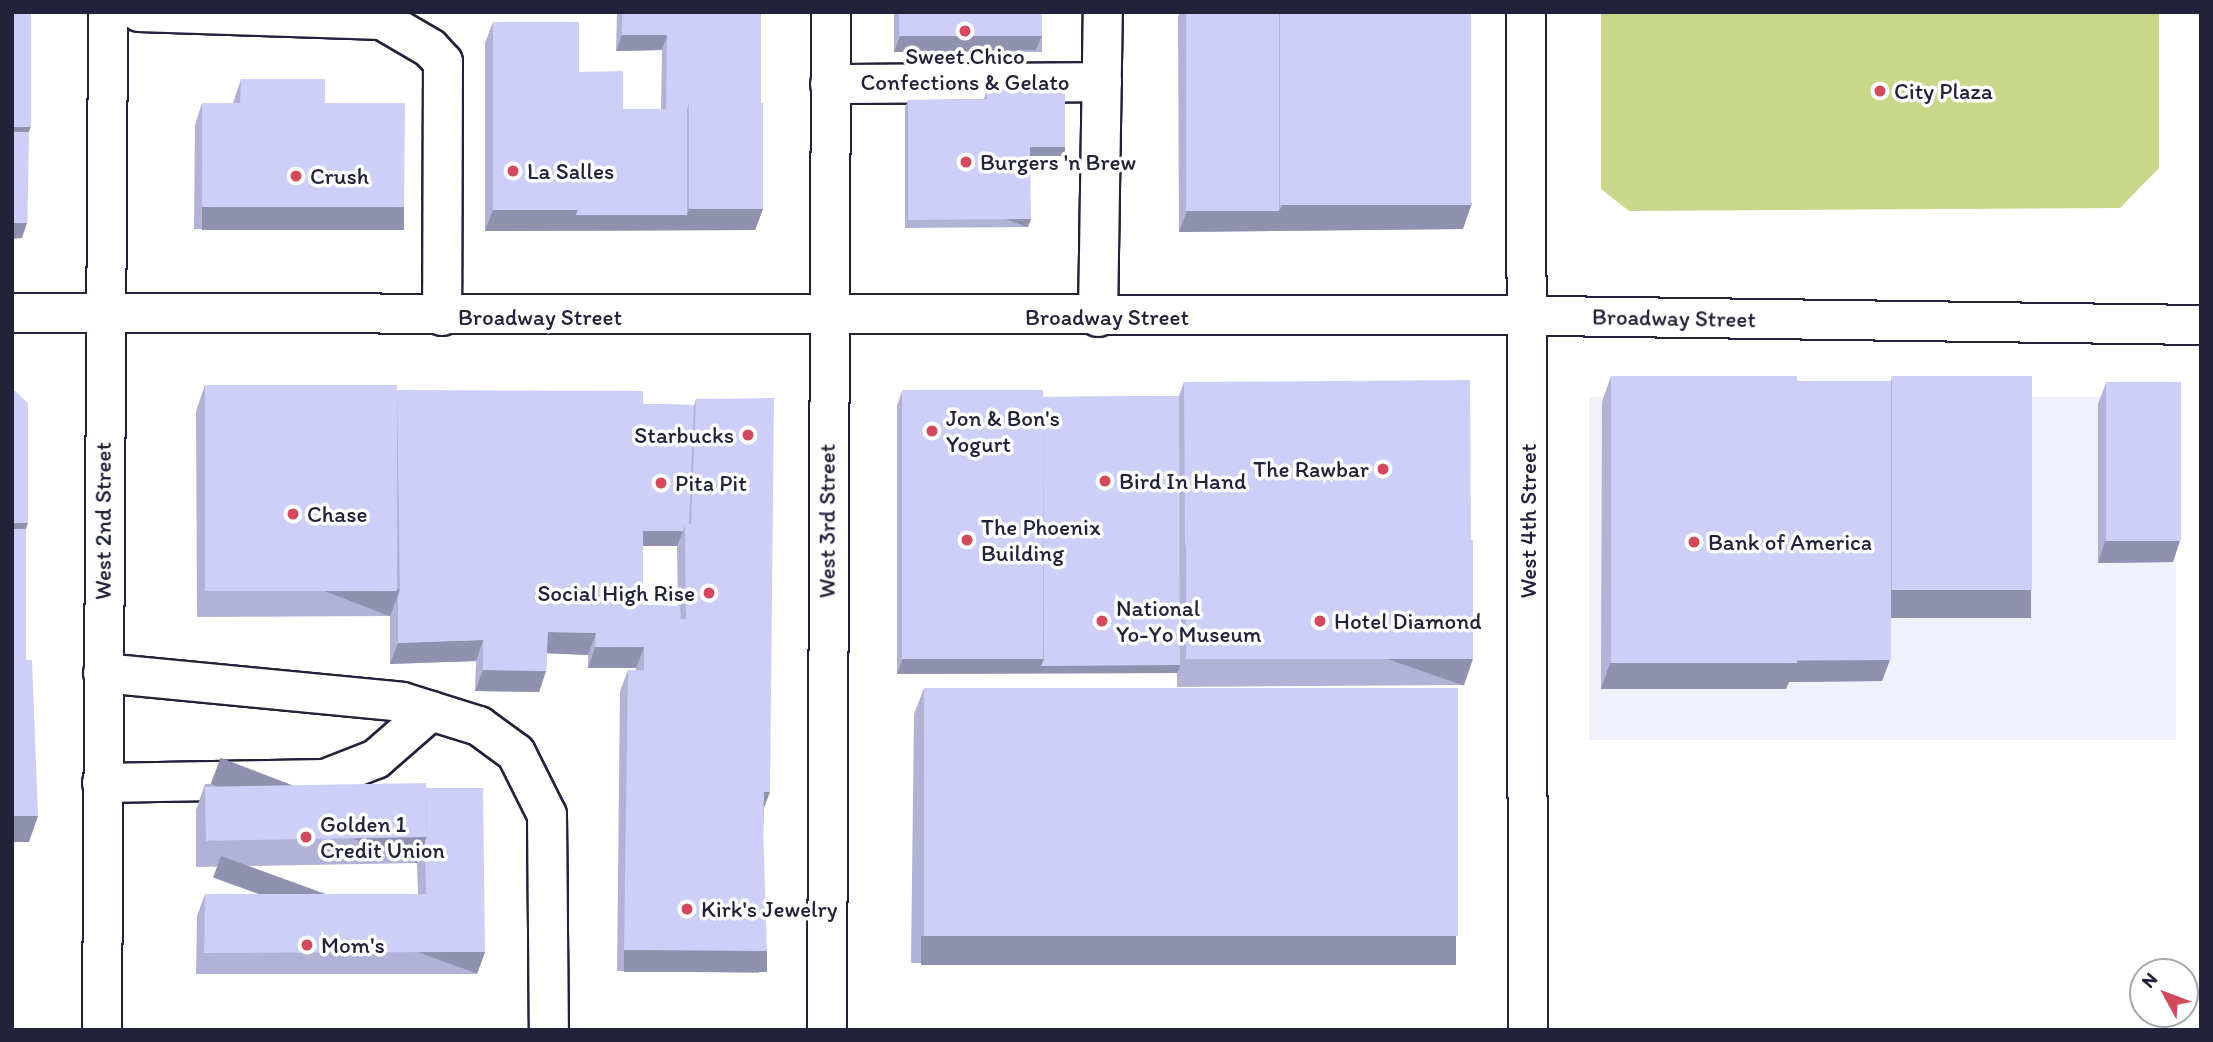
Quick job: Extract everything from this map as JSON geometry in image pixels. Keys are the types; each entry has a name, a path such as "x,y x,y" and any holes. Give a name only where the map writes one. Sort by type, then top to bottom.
{"street":[{"name":"West 2nd Street","path":"102,1030 103,315 108,12"},
{"path":"139,12 382,20 430,48 443,62 442,316"},
{"name":"West 3rd Street","path":"827,1030 826,318 831,12"},
{"path":"1098,317 1103,12"},
{"name":"West 4th Street","path":"1527,12 1528,1030"},
{"path":"830,84 1102,82"},
{"name":"Broadway Street","path":"12,313 826,318 1528,316 2201,325"},
{"path":"103,673 402,702 479,726 516,753 547,815 549,1030"},
{"path":"102,783 325,779 376,759 431,711"}],"shaded area":[{"path":"1589,397 2176,397 2176,740 1589,740"}],"green space":[{"name":"City Plaza","path":"1601,12 2159,12 2159,168 2120,208 1629,211 1601,189"}],"building":[{"path":"12,12 31,12 31,127 12,127"},
{"path":"622,12 761,12 761,103 689,103 687,215 576,215 579,72 623,71 623,109 666,109 667,35 622,35"},
{"path":"899,12 1042,12 1042,36 899,36"},
{"path":"1186,12 1279,12 1279,211 1186,211"},
{"path":"1280,12 1471,12 1471,205 1280,205"},
{"path":"493,22 579,22 579,210 493,210"},
{"name":"Crush","path":"241,79 325,79 325,103 405,103 404,207 202,207 202,103 240,103"},
{"name":"Burgers 'n Brew","path":"1065,88 1065,147 1030,147 1031,219 908,220 908,100 987,99 987,89"},
{"path":"689,103 763,103 763,209 689,209"},
{"path":"12,132 29,132 27,223 12,223"},
{"name":"Bank of America","path":"1611,376 1797,376 1797,663 1611,663"},
{"path":"1892,376 2032,376 2032,590 1892,590"},
{"path":"1470,380 1471,540 1186,543 1185,547 1184,382"},
{"path":"1797,381 1891,381 1891,660 1797,660"},
{"path":"2106,382 2181,382 2181,541 2106,541"},
{"name":"Chase","path":"205,385 397,385 397,591 205,591"},
{"path":"397,390 643,391 643,605 680,606 681,619 686,619 685,524 691,524 696,399 774,398 770,792 764,792 763,826 767,951 624,950 628,670 644,670 644,647 595,647 596,633 548,632 546,671 483,670 483,640 398,643 400,590"},
{"name":"The Phoenix Building","path":"902,390 1043,390 1043,659 902,659"},
{"path":"12,391 28,403 28,523 12,523"},
{"path":"1179,396 1180,665 1041,666 1044,659 1043,397"},
{"name":"Pita Pit","path":"643,404 694,405 689,524 685,524 683,531 643,531"},
{"path":"12,529 26,529 26,660 12,660"},
{"name":"Hotel Diamond","path":"1186,540 1473,540 1473,659 1186,659"},
{"path":"12,660 32,660 38,816 12,816"},
{"path":"924,688 1458,688 1458,936 924,936"},
{"path":"426,783 427,837 206,841 205,787"},
{"path":"426,788 483,788 485,952 204,953 205,894 426,894"}],"place":[{"name":"Sweet Chico Confections & Gelato","path":"965,31"},
{"name":"City Plaza","path":"1880,91"},
{"name":"Burgers 'n Brew","path":"966,162"},
{"name":"La Salles","path":"513,171"},
{"name":"Crush","path":"296,176"},
{"name":"Jon & Bon's Yogurt","path":"932,431"},
{"name":"Starbucks","path":"748,435"},
{"name":"The Rawbar","path":"1383,469"},
{"name":"Bird In Hand","path":"1105,481"},
{"name":"Pita Pit","path":"661,483"},
{"name":"Chase","path":"293,514"},
{"name":"The Phoenix Building","path":"967,540"},
{"name":"Bank of America","path":"1694,542"},
{"name":"Social High Rise","path":"709,593"},
{"name":"National Yo-Yo Museum","path":"1102,621"},
{"name":"Hotel Diamond","path":"1320,621"},
{"name":"Golden 1 Credit Union","path":"306,837"},
{"name":"Kirk's Jewelry","path":"687,909"},
{"name":"Mom's","path":"307,945"}]}
